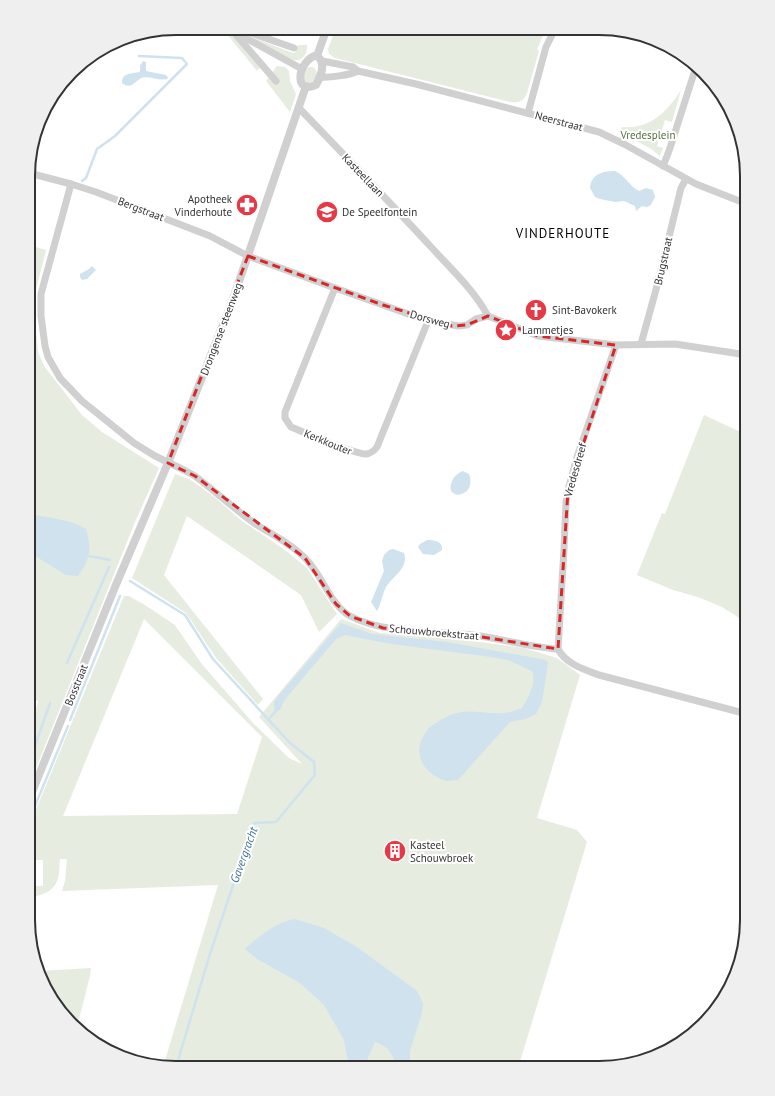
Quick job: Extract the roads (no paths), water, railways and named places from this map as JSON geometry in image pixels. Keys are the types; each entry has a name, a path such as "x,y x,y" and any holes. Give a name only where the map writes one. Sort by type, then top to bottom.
{"street":[{"path":"239,35 276,80"},
{"path":"244,35 302,70"},
{"path":"253,35 294,48"},
{"path":"320,58 311,58 308,60 302,70 300,78 302,83 306,86 312,87 316,85 319,78 322,69 320,58 325,35"},
{"path":"528,113 546,47 552,35"},
{"name":"Neerstraat","path":"320,58 353,67 358,70 599,132 624,144 686,179 740,201"},
{"path":"319,78 352,74 358,70"},
{"path":"663,166 694,72"},
{"name":"Drongense steenweg","path":"123,568 168,463 232,302 306,86"},
{"name":"Kasteellaan","path":"299,108 414,228 481,302 488,316"},
{"name":"Bergstraat","path":"35,175 71,184 139,208 210,236 248,256"},
{"name":"Brugstraat","path":"641,344 681,188 686,179"},
{"name":"Schouwbroekstraat","path":"71,184 41,294 42,322 48,357 60,378 82,401 134,443 168,463 195,476 248,518 305,558 322,580 336,604 350,616 360,621 383,628 475,636 558,649"},
{"name":"Dorsweg","path":"248,256 428,321 459,326 467,325 476,319 488,316"},
{"name":"Kerkkouter","path":"335,288 285,412 285,418 291,427 356,453 368,454 374,452 377,447 428,321"},
{"path":"488,316 538,336 616,345 676,344 740,354"},
{"name":"Vredesdreef","path":"558,649 566,502 568,490 577,457 616,345"},
{"name":"Bosstraat","path":"35,785 123,568"},
{"path":"558,649 566,660 578,667 599,675 740,712"}],"water":[{"path":"143,61 146,62 146,71 166,75 168,77 167,79 144,77 130,86 122,83 122,79 126,75 140,72 140,66"},
{"path":"615,171 639,191 646,188 653,190 655,197 651,205 647,207 642,206 636,211 635,206 624,201 615,202 595,197 590,188 595,176 606,172"},
{"path":"92,266 96,270 87,279 82,280 80,274"},
{"path":"463,471 469,474 469,488 465,492 456,494 452,492 452,481 456,475"},
{"path":"35,515 66,521 86,529 89,543 89,554 85,564 78,576 66,575 35,556"},
{"path":"427,540 440,543 442,550 434,555 423,554 418,547"},
{"path":"393,549 404,553 404,563 400,572 386,587 377,611 371,602 384,571 382,561 384,555 389,550"},
{"path":"341,623 372,634 447,642 547,661 548,664 542,702 536,714 525,719 510,722 458,780 448,781 434,776 423,764 420,757 419,749 421,741 431,726 450,715 458,713 506,713 522,708 533,685 532,671 508,660 391,644 345,635 336,639 287,697 280,710 276,711 274,709 274,702 279,695"},
{"path":"295,919 324,928 357,947 417,991 423,1003 422,1013 410,1051 410,1061 394,1061 390,1052 384,1046 375,1042 367,1061 348,1061 344,1040 324,1005 300,983 257,959 245,949 275,926"}],"waterway":[{"path":"82,181 86,178 97,149 115,136 187,64 182,58 139,56"},
{"name":"Gavergracht","path":"89,556 110,560"},
{"path":"67,663 109,567"},
{"name":"Gavergracht","path":"130,581 185,615 213,659 289,742 314,762 315,775 276,822 254,823 210,954 178,1061"},
{"path":"70,720 120,596"},
{"path":"35,746 50,703"},
{"path":"268,720 276,711"},
{"path":"35,806 68,726"}],"place":[{"name":"Apotheek Vinderhoute","path":"247,205"},
{"name":"De Speelfontein","path":"327,212"},
{"name":"Sint-Bavokerk","path":"536,310"},
{"name":"Lammetjes","path":"506,330"},
{"name":"Kasteel Schouwbroek","path":"395,851"}],"district":[{"name":"VINDERHOUTE","path":"563,233"}],"park label":[{"name":"Vredesplein","path":"648,135"}]}
